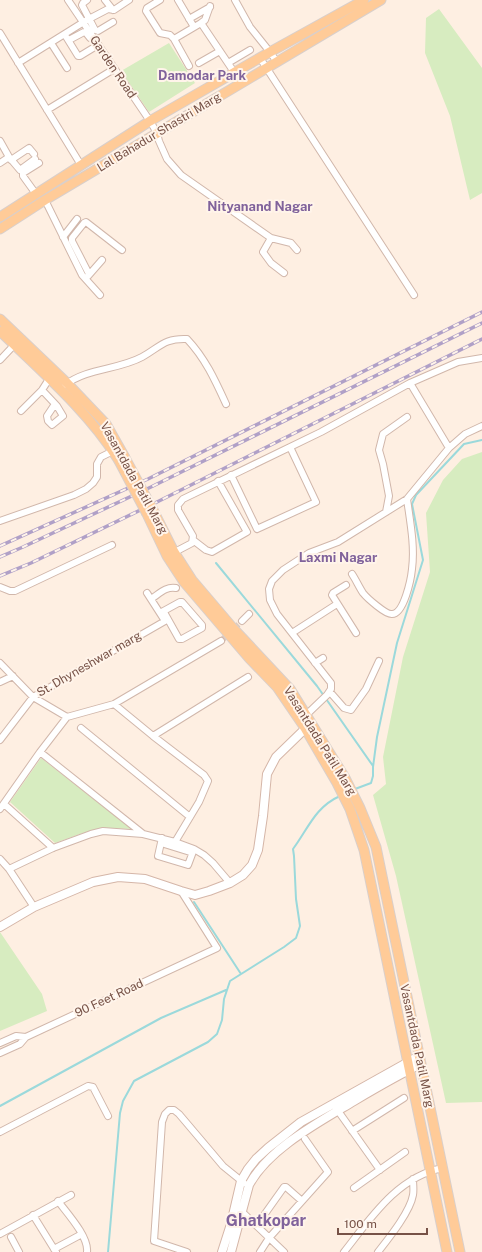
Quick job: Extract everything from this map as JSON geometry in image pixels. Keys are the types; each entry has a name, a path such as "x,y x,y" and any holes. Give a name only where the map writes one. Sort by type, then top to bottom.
{"main road":[{"name":"Lal Bahadur Shastri Marg","path":"0,217 150,121 234,72 364,0"},
{"name":"Lal Bahadur Shastri Marg","path":"0,229 45,200 381,0"},
{"name":"Vasantdada Patil Marg","path":"0,319 17,341 42,366 67,384 106,424 121,459 150,512 184,582 211,608 305,722 341,781 356,801 376,847 460,1252"},
{"name":"Vasantdada Patil Marg","path":"0,332 17,341"},
{"name":"Vasantdada Patil Marg","path":"42,366 49,379 97,428 121,459"},
{"name":"Vasantdada Patil Marg","path":"341,781 364,850 447,1252"},
{"path":"382,934 394,932"}],"street":[{"name":"Garden Road","path":"68,0 86,21 97,46 150,121 157,133 158,141 167,159 181,175 271,238"},
{"path":"72,6 81,0"},
{"path":"87,0 82,5 86,21 95,30 98,31 113,22"},
{"path":"105,0 113,10"},
{"path":"160,0 147,8 146,11 160,33 170,35 174,38 189,66"},
{"path":"178,0 194,27"},
{"path":"67,38 86,21 108,9 113,10 126,1"},
{"path":"237,1 250,27 277,62"},
{"path":"174,38 205,20 210,6 189,19"},
{"path":"201,23 234,72"},
{"path":"18,63 51,43 84,32 86,32 97,46 78,56 67,38"},
{"path":"0,33 81,165"},
{"path":"51,43 67,68"},
{"path":"228,63 250,50"},
{"path":"199,63 220,51"},
{"path":"260,58 268,68 414,295"},
{"path":"47,110 114,69"},
{"path":"0,141 10,158 20,170 36,159"},
{"path":"0,163 29,148 36,159"},
{"path":"36,159 23,173 23,176 36,194"},
{"path":"45,200 82,275 87,276"},
{"path":"63,236 77,219"},
{"path":"100,295 87,276 72,238 86,222 122,250"},
{"path":"284,273 271,263 263,252 271,238 291,243 297,250"},
{"path":"87,276 102,260"},
{"path":"60,390 67,384 88,374 141,358 170,340 175,338 187,339 209,367 226,404"},
{"path":"0,360 17,341"},
{"path":"170,554 192,543 194,536 178,510 178,505 183,498 321,432 410,383 458,362 482,358"},
{"path":"21,411 42,390 49,379"},
{"path":"410,383 449,448"},
{"path":"42,390 55,404"},
{"path":"386,512 389,496 384,464 379,450 382,434 407,418"},
{"path":"0,927 34,907 93,882 118,877 146,879 181,891 195,894 209,891 230,883 243,875 252,865 258,850 264,816 267,774 276,757 327,696 331,689 331,683 277,614 270,600 269,589 272,581 283,570 309,553 338,542 406,499 449,448 465,434 482,426"},
{"path":"231,475 257,529 316,502 290,447"},
{"path":"0,521 74,495 86,489 97,477 97,464 101,458 121,459"},
{"path":"193,540 206,550 212,552 247,532 218,481"},
{"path":"352,574 363,594 389,614 397,613 404,600 412,569 412,534 406,499"},
{"path":"0,587 10,591 15,591 112,545"},
{"path":"346,585 333,593 332,596 356,633"},
{"path":"151,599 167,588 176,588"},
{"path":"147,593 162,612 169,628 173,629 179,639 182,639 202,628 202,626 182,602 162,612"},
{"path":"292,633 337,604"},
{"path":"242,621 248,614"},
{"name":"St. Dhyneshwar marg","path":"0,740 33,697 166,620"},
{"path":"53,848 2,806 67,717 114,704 219,642"},
{"path":"315,663 323,658"},
{"path":"330,692 344,708 351,710 366,689 379,661"},
{"path":"0,663 33,697 67,717"},
{"path":"0,682 13,676"},
{"path":"152,736 248,677"},
{"path":"114,704 152,736 204,775 208,781 190,817 175,842"},
{"path":"81,728 190,817"},
{"path":"40,752 143,834"},
{"path":"10,869 53,848 103,831 143,834 204,855 230,883"},
{"path":"161,841 175,842 193,851"},
{"path":"161,841 158,856 186,865 189,864 193,851"},
{"path":"0,859 10,869 34,907"},
{"name":"90 Feet Road","path":"0,1043 16,1036 26,1037 217,948 181,891"},
{"path":"0,1053 20,1044 26,1037"},
{"path":"232,1252 238,1229 238,1208 241,1181 256,1159 284,1134 301,1122 333,1103 420,1060"},
{"path":"222,1252 231,1224 254,1176 273,1156 307,1130 408,1066"},
{"path":"0,1132 89,1086 93,1087 108,1116"},
{"path":"352,1130 404,1098"},
{"path":"333,1103 380,1170"},
{"path":"187,1252 154,1241 162,1122 165,1114 169,1110 174,1110 179,1114 223,1166 249,1186"},
{"path":"28,1117 31,1123"},
{"path":"260,1252 269,1238 328,1172 305,1139"},
{"path":"354,1188 405,1152"},
{"path":"344,1252 381,1205 413,1179 430,1170 442,1168"},
{"path":"378,1252 410,1205 413,1197 413,1179"},
{"path":"257,1225 284,1187 286,1187 302,1201"},
{"path":"1,1230 13,1223 33,1215 45,1205 71,1195"},
{"path":"59,1199 82,1234 88,1247 87,1252"},
{"path":"238,1208 284,1252"},
{"path":"33,1215 55,1251 82,1234"},
{"path":"11,1237 19,1252"}],"green space":[{"path":"439,9 482,68 482,193 470,200 450,116 425,53 426,18"},
{"path":"169,43 195,83 149,112 121,71"},
{"path":"482,452 482,1102 446,1103 396,876 373,795 386,784 383,757 403,657 430,572 426,513 443,480 462,459"},
{"path":"41,758 132,829 104,828 80,834 55,843 10,802"},
{"path":"0,932 42,994 47,1011 0,1031"}],"waterway":[{"path":"355,789 371,783 377,737 397,643 423,560 412,504 416,495 464,444 482,440"},
{"path":"216,563 317,686 373,766"},
{"path":"108,1252 120,1113 123,1101 134,1081 208,1042 217,1034 222,1020 224,999 230,981 296,938 300,926 296,899 293,849 318,812 324,806 340,796"},
{"path":"194,902 241,974"},
{"path":"0,1106 161,1018 226,990"}],"tunnel":[{"path":"221,641 242,621"}],"railway":[{"path":"0,546 148,479 482,312"},
{"path":"0,557 151,487 482,323"},
{"path":"0,576 31,563 159,501 482,339"}],"district":[{"name":"Damodar Park","path":"202,75"},
{"name":"Nityanand Nagar","path":"260,206"},
{"name":"Laxmi Nagar","path":"338,557"},
{"name":"Ghatkopar","path":"266,1220"}]}
